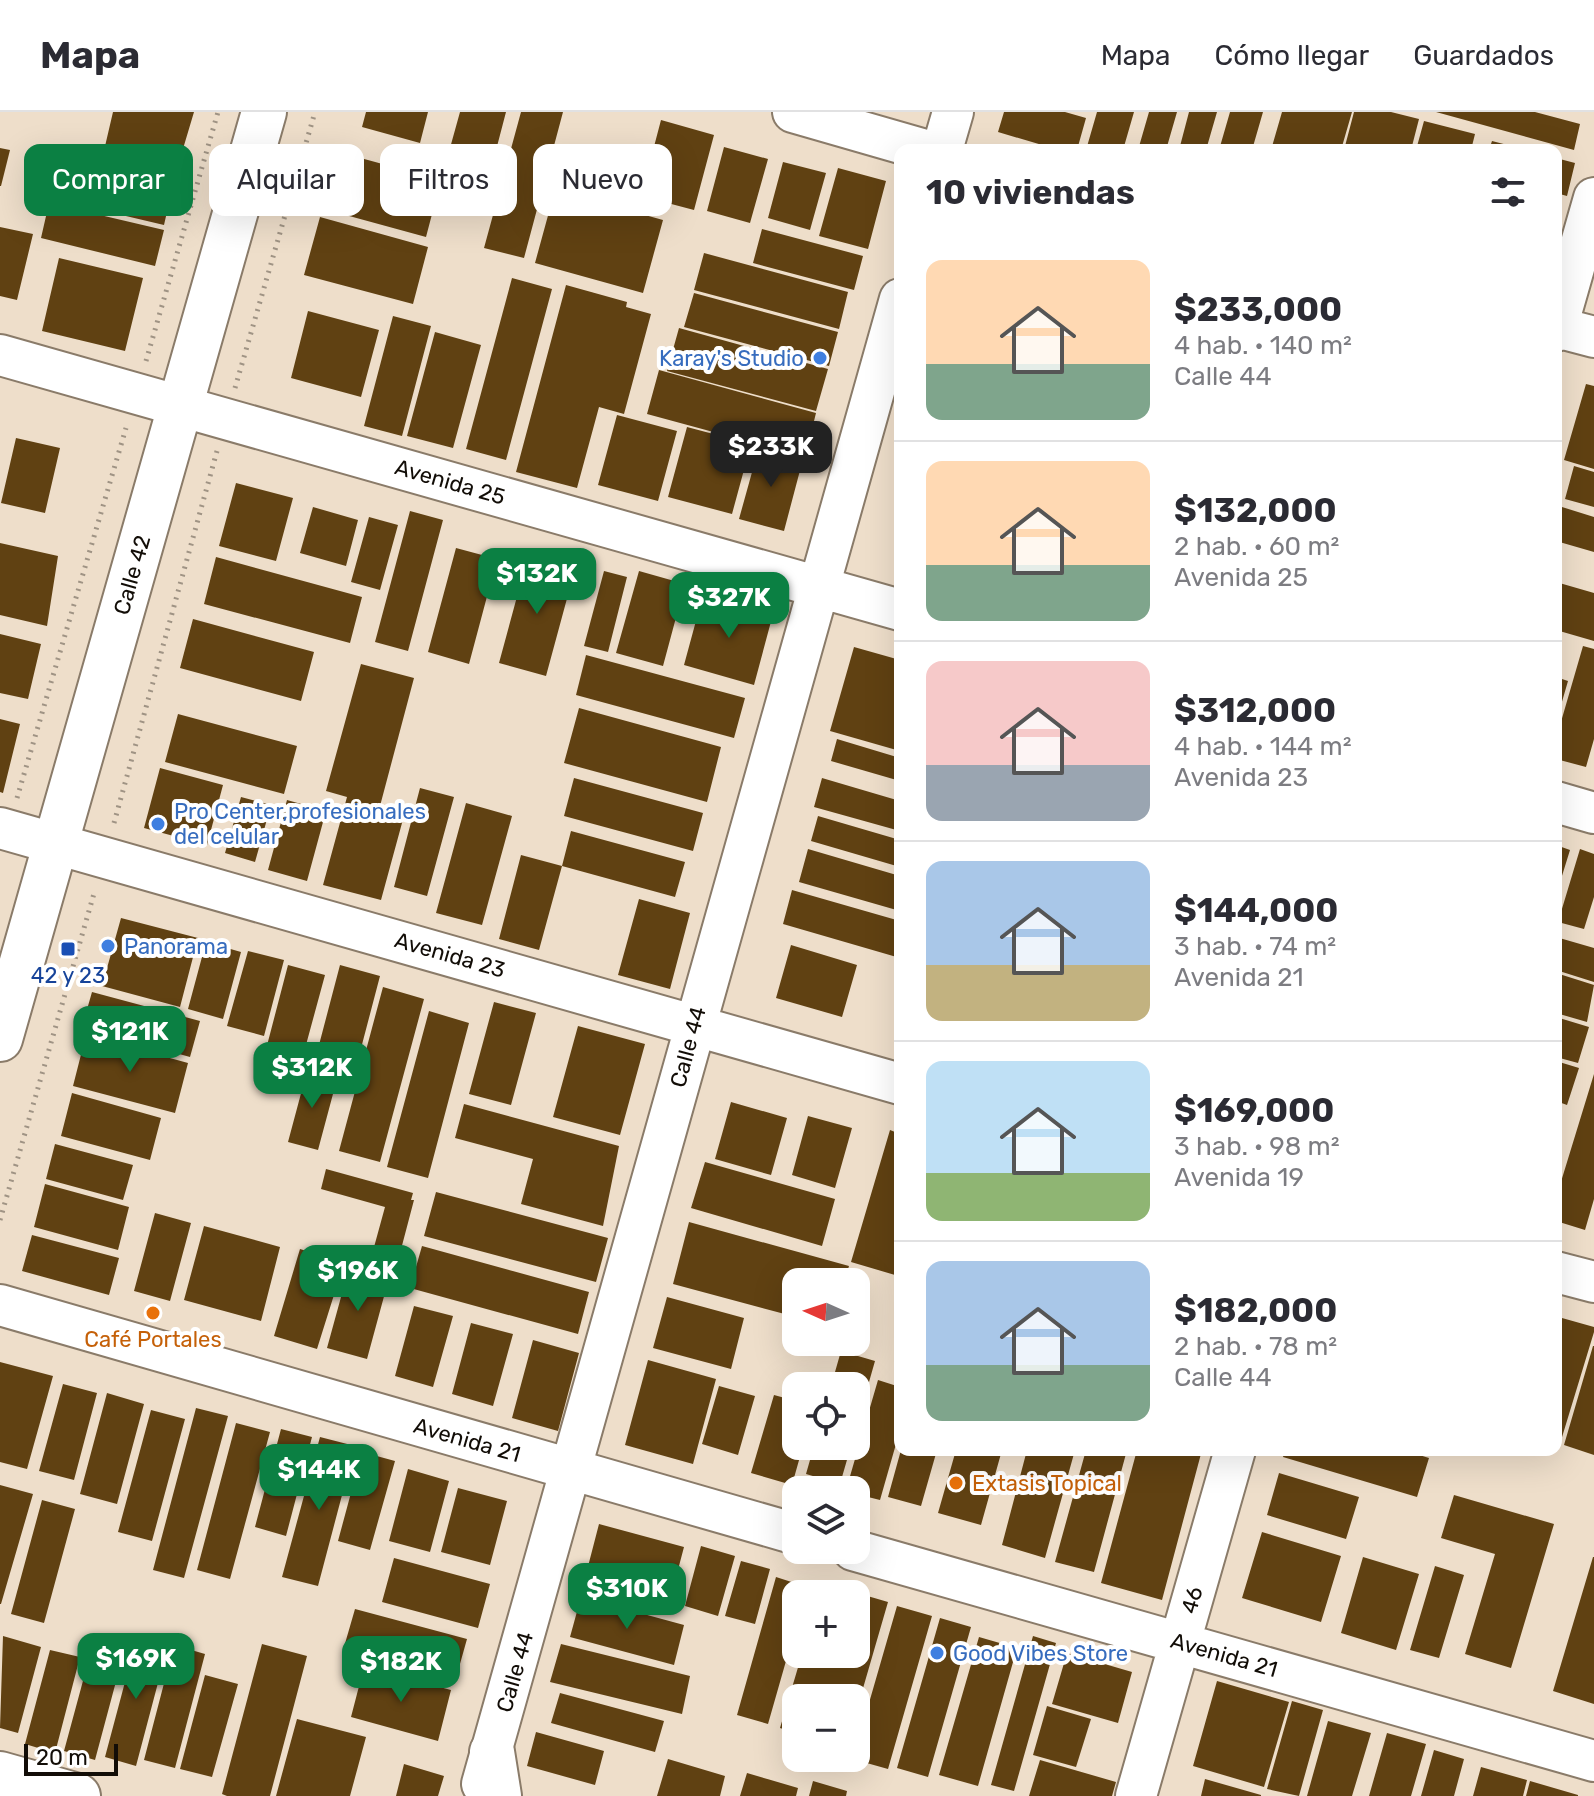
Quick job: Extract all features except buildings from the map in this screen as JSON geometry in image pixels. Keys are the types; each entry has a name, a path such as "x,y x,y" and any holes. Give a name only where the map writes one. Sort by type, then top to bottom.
{"main road":[{"name":"Calle 42","path":"0,1039 264,112"},
{"path":"492,1752 499,1796"},
{"path":"0,1774 78,1796"}],"street":[{"path":"793,112 904,144"},
{"path":"944,144 953,112"},
{"path":"1562,307 1594,198"},
{"name":"Calle 44","path":"479,1796 894,320"},
{"path":"1562,329 1594,337"},
{"name":"Avenida 25","path":"0,355 894,608"},
{"path":"1562,804 1594,813"},
{"name":"Avenida 23","path":"4,829 894,1082"},
{"path":"1562,1274 1594,1282"},
{"name":"Avenida 21","path":"0,1305 782,1530"},
{"name":"46","path":"1136,1796 1233,1456"},
{"name":"Avenida 21","path":"870,1555 1594,1761"}],"path":[{"path":"4,829 137,393 218,112"},
{"path":"0,1220 315,112"}],"place":[{"name":"Karay's Studio","path":"820,358"},
{"name":"Pro Center,profesionales del celular","path":"158,824"},
{"name":"Panorama","path":"108,946"},
{"name":"42 y 23","path":"68,949"},
{"name":"Café Portales","path":"153,1313"},
{"name":"Extasis Topical","path":"956,1483"},
{"name":"Good Vibes Store","path":"937,1653"}]}
